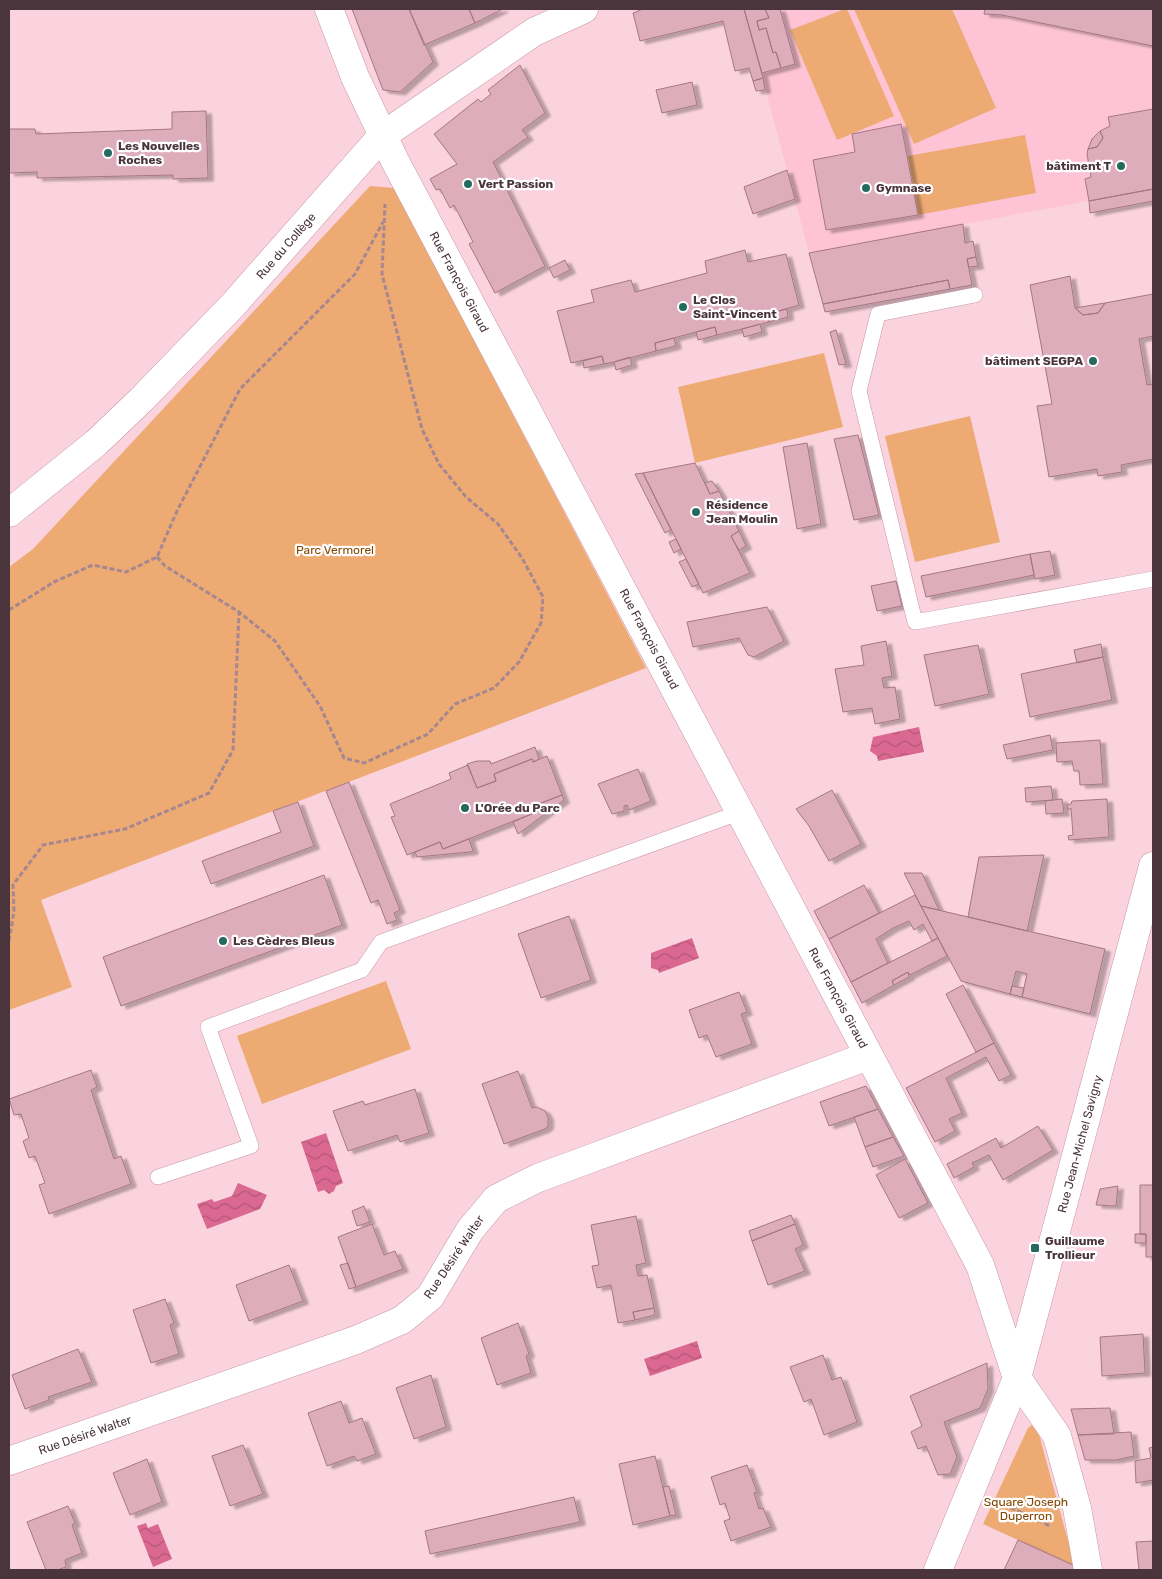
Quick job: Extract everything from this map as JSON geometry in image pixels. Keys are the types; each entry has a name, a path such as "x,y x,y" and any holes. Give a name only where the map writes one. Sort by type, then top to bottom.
{"street":[{"name":"Rue François Giraud","path":"329,9 355,77 382,136 980,1265 1017,1378 1057,1436 1077,1508 1088,1570"},
{"name":"Rue du Collège","path":"9,513 96,443 141,400 233,305 382,136 534,32 584,9"},
{"name":"Rue Jean-Michel Savigny","path":"938,1570 1017,1378 1152,876"},
{"name":"Rue Désiré Walter","path":"9,1461 356,1340 402,1320 430,1297 470,1230 496,1199 538,1178 868,1056"},
{"name":"Rue François Giraud","path":"980,1265 1018,1312 1034,1315"}],"lane":[{"path":"975,295 878,314 859,390 915,622 1153,578"},
{"path":"158,1177 251,1146 208,1027 362,970 381,942 740,812"}],"path":[{"path":"157,557 165,566 239,612 274,641 320,706 344,758 364,763 428,734 455,704 494,688 518,662 541,623 543,596 522,558 498,524 466,496 439,464 422,429 382,274 383,222 386,196"},
{"path":"9,610 54,582 93,566 126,572 157,557 178,511 240,389 354,274 383,222"},
{"path":"9,941 14,911 13,885 43,846 125,829 208,793 233,750 239,612"},
{"path":"972,1489 1083,1541"}],"shaded area":[{"path":"744,9 1153,9 1153,189 809,253"}],"green space":[{"path":"847,9 894,116 837,140 790,30"},
{"path":"854,9 952,9 996,108 914,144"},
{"path":"1025,135 1036,193 918,215 908,156"},
{"name":"Parc Vermorel","path":"370,186 394,188 646,668 41,900 72,987 9,1010 9,567 33,549"},
{"path":"824,353 843,427 695,463 678,387"},
{"path":"970,416 1000,542 915,562 885,436"},
{"path":"386,981 411,1049 262,1104 237,1036"},
{"name":"Square Joseph Duperron","path":"1033,1424 1037,1427 1075,1566 983,1524 1028,1428"}],"water":[{"path":"919,727 924,752 878,761 877,756 870,751 873,737"},
{"path":"692,938 699,958 659,973 658,970 651,968 651,953"},
{"path":"326,1133 343,1183 336,1186 334,1191 329,1194 324,1190 318,1192 301,1142"},
{"path":"238,1183 267,1195 260,1209 207,1229 197,1204 212,1199 214,1202 232,1196"},
{"path":"697,1341 702,1358 650,1376 644,1359"},
{"path":"146,1523 148,1528 158,1524 172,1559 153,1567 137,1526"}],"building":[{"path":"352,9 409,9 433,62 400,92 383,90"},
{"path":"409,9 469,9 475,23 424,45"},
{"path":"469,9 503,9 475,23"},
{"path":"643,9 744,9 763,78 753,81 749,68 735,71 723,21 640,41 633,13"},
{"path":"744,9 765,9 769,18 757,21 759,30 766,28 773,53 776,52 781,68 762,73"},
{"path":"765,9 780,9 795,64 781,68 776,52 773,53 766,28 759,30 757,21 769,18"},
{"path":"985,9 1153,9 1153,46 1002,15 984,14"},
{"name":"Vert Passion","path":"520,65 545,113 522,130 528,137 493,162 545,266 495,293 469,244 473,242 454,205 450,208 440,189 436,190 430,179 457,164 434,134 478,99 481,102 491,94 488,90"},
{"path":"763,78 765,90 756,91 753,81"},
{"path":"692,82 697,105 662,113 656,90"},
{"name":"bâtiment T","path":"1153,109 1153,189 1089,201 1085,179 1091,177 1087,154 1088,149 1097,147 1103,138 1100,131 1110,126 1108,117"},
{"name":"Les Nouvelles Roches","path":"206,111 208,178 173,179 173,175 37,178 37,172 9,173 9,129 35,129 36,134 172,129 172,112"},
{"name":"Gymnase","path":"901,124 918,215 826,230 813,160 855,152 852,134"},
{"path":"1100,131 1103,138 1097,147 1088,149 1092,139"},
{"path":"787,170 795,199 753,214 744,187"},
{"path":"1153,189 1153,201 1090,213 1089,201"},
{"path":"963,224 965,243 973,241 976,257 967,259 972,285 950,289 948,280 823,304 809,253"},
{"name":"Le Clos Saint-Vincent","path":"745,250 748,262 786,254 799,305 768,314 769,322 717,335 715,327 655,343 656,351 614,362 604,364 602,356 571,363 557,311 594,302 591,290 631,280 635,292 707,273 705,261"},
{"path":"976,257 978,266 969,267 967,259"},
{"path":"565,260 570,270 554,278 549,268"},
{"name":"bâtiment SEGPA","path":"1070,276 1075,308 1083,315 1098,313 1105,303 1153,294 1153,336 1139,339 1147,385 1153,384 1153,459 1121,465 1122,472 1098,476 1097,469 1049,477 1037,406 1052,404 1030,285"},
{"path":"948,280 950,289 825,312 823,304"},
{"path":"1105,303 1098,313 1083,315 1075,308"},
{"path":"787,309 788,317 769,322 768,314"},
{"path":"760,324 762,332 744,337 742,329"},
{"path":"715,327 717,335 698,340 696,332"},
{"path":"836,330 846,364 839,365 830,332"},
{"path":"674,338 676,346 656,351 655,343"},
{"path":"602,356 604,364 584,368 583,361"},
{"path":"630,357 632,365 616,370 614,362"},
{"path":"858,435 879,515 854,520 834,439"},
{"path":"807,443 821,524 797,529 783,447"},
{"name":"Résidence Jean Moulin","path":"695,463 710,494 719,491 739,531 731,536 750,573 703,593 643,473"},
{"path":"643,473 671,530 665,533 635,474"},
{"path":"712,481 719,491 710,494 705,483"},
{"path":"739,531 746,546 739,550 731,536"},
{"path":"676,539 681,549 674,553 669,542"},
{"path":"1050,551 1055,575 1035,579 1030,554"},
{"path":"1030,554 1034,575 926,597 921,576"},
{"path":"686,559 699,584 692,587 679,562"},
{"path":"896,581 902,606 877,611 871,586"},
{"path":"767,607 784,641 754,657 748,655 739,638 693,647 687,622"},
{"path":"886,641 892,676 882,678 884,688 895,687 900,719 875,724 872,708 843,712 835,669 864,665 861,646"},
{"path":"1101,644 1103,657 1077,663 1074,650"},
{"path":"978,645 989,694 935,706 924,655"},
{"path":"1103,657 1112,700 1030,717 1021,674"},
{"path":"1050,735 1053,750 1007,759 1003,745"},
{"path":"1100,740 1103,784 1080,785 1079,771 1074,771 1072,761 1057,762 1056,743"},
{"path":"535,747 539,759 533,762 532,759 494,774 496,781 477,788 467,764 477,761 490,761 491,764"},
{"name":"L'Orée du Parc","path":"547,756 562,795 536,805 539,811 443,849 440,842 407,855 391,817 395,816 390,804 451,779 449,773 468,765 477,788 496,781 494,774 532,759 533,762"},
{"path":"638,769 651,801 629,810 627,805 624,806 624,811 612,814 598,784"},
{"path":"349,782 400,910 394,913 397,920 387,924 378,900 371,903 326,791"},
{"path":"1051,786 1053,800 1026,802 1025,788"},
{"path":"832,790 861,844 829,861 809,826 796,809"},
{"path":"562,795 564,800 518,834 513,822 539,811 536,805"},
{"path":"1062,799 1064,813 1046,814 1045,801"},
{"path":"1107,799 1109,837 1069,840 1068,836 1073,835 1071,808 1068,810 1067,805 1071,804 1072,801"},
{"path":"298,802 314,846 211,884 202,861 281,832 273,811"},
{"path":"469,839 473,851 470,852 417,857 415,852 440,842 443,849"},
{"path":"1044,855 1027,931 968,917 979,857"},
{"path":"904,873 922,873 939,910 921,906"},
{"name":"Les Cèdres Bleus","path":"324,875 342,925 121,1006 103,957"},
{"path":"864,885 879,913 829,939 814,911"},
{"path":"915,895 938,938 932,941 923,924 914,930 909,921 893,928 876,939 888,963 851,982 829,939"},
{"path":"921,906 1105,949 1090,1014 1022,997 1027,974 1016,971 1010,994 961,981"},
{"path":"569,916 591,980 541,998 518,934"},
{"path":"938,938 947,956 910,975 908,972 892,981 894,985 862,1003 851,982"},
{"path":"908,972 909,977 894,985 892,981"},
{"path":"963,985 994,1043 976,1052 946,994"},
{"path":"1012,986 1024,988 1022,997 1010,994"},
{"path":"739,992 747,1012 741,1014 752,1044 716,1057 707,1035 699,1038 689,1010"},
{"path":"994,1043 1011,1075 999,1081 986,1057 946,1078 962,1113 949,1119 955,1131 935,1142 906,1088"},
{"path":"91,1070 97,1087 91,1090 114,1159 121,1156 131,1184 49,1214 39,1185 45,1183 35,1156 29,1158 23,1141 29,1138 21,1114 14,1115 9,1099"},
{"path":"518,1071 532,1108 537,1107 545,1111 548,1117 548,1126 545,1129 504,1144 482,1084"},
{"path":"866,1086 878,1109 829,1126 820,1102"},
{"path":"415,1089 429,1133 400,1142 397,1135 348,1151 333,1111 363,1101 365,1105"},
{"path":"878,1109 893,1137 865,1147 854,1117"},
{"path":"1038,1126 1053,1150 1003,1180 989,1155 972,1163 974,1167 954,1178 947,1164 996,1138 1001,1148"},
{"path":"893,1137 904,1156 873,1167 865,1147"},
{"path":"905,1159 928,1203 899,1218 876,1175"},
{"path":"1140,1185 1153,1185 1153,1257 1146,1257 1146,1234 1140,1234"},
{"path":"1118,1186 1116,1206 1096,1205 1100,1189"},
{"path":"364,1206 370,1222 357,1226 352,1211"},
{"path":"791,1215 795,1224 752,1241 749,1231"},
{"path":"636,1216 646,1263 636,1265 638,1276 647,1275 654,1308 633,1312 635,1320 618,1323 611,1285 597,1288 592,1266 599,1265 591,1225"},
{"path":"372,1224 384,1255 395,1251 403,1269 356,1287 338,1237"},
{"path":"795,1224 803,1245 795,1249 805,1271 768,1285 752,1241"},
{"path":"1135,1234 1146,1234 1146,1243 1135,1243"},
{"path":"348,1263 356,1287 349,1289 340,1265"},
{"path":"289,1265 303,1301 249,1321 236,1285"},
{"path":"165,1299 174,1323 170,1325 179,1354 151,1363 133,1310"},
{"path":"654,1308 655,1315 635,1320 633,1312"},
{"path":"518,1323 529,1354 526,1356 531,1373 497,1385 481,1338"},
{"path":"1143,1334 1145,1373 1102,1376 1100,1337"},
{"path":"78,1349 92,1382 48,1397 49,1400 25,1409 12,1375"},
{"path":"823,1355 832,1380 841,1377 857,1422 824,1435 811,1399 804,1402 790,1367"},
{"path":"987,1363 988,1389 980,1408 944,1422 957,1457 950,1474 938,1475 926,1446 918,1449 911,1432 922,1426 910,1396"},
{"path":"431,1375 446,1427 414,1439 396,1388"},
{"path":"341,1401 349,1423 362,1418 376,1454 357,1461 354,1456 327,1466 308,1413"},
{"path":"1110,1408 1114,1434 1078,1435 1071,1409"},
{"path":"1131,1432 1134,1456 1116,1460 1085,1460 1078,1435"},
{"path":"243,1445 263,1494 230,1506 212,1456"},
{"path":"1153,1447 1153,1480 1136,1483 1135,1461 1151,1458 1149,1448"},
{"path":"655,1456 670,1516 633,1525 619,1464"},
{"path":"147,1459 162,1502 130,1515 113,1473"},
{"path":"747,1465 757,1492 754,1493 759,1509 763,1508 771,1527 731,1541 724,1521 730,1519 725,1503 720,1505 711,1477"},
{"path":"669,1486 676,1515 670,1516 663,1487"},
{"path":"574,1497 580,1522 430,1554 425,1531"},
{"path":"68,1506 75,1523 72,1525 82,1553 65,1560 66,1567 57,1570 46,1570 27,1522"},
{"path":"1018,1540 1075,1566 1076,1570 1004,1570"},
{"path":"1153,1541 1153,1570 1139,1570 1136,1542"}],"place":[{"name":"Les Nouvelles Roches","path":"108,153"},
{"name":"bâtiment T","path":"1121,166"},
{"name":"Vert Passion","path":"468,184"},
{"name":"Gymnase","path":"866,188"},
{"name":"Le Clos Saint-Vincent","path":"683,307"},
{"name":"bâtiment SEGPA","path":"1093,361"},
{"name":"Résidence Jean Moulin","path":"696,512"},
{"name":"L'Orée du Parc","path":"465,808"},
{"name":"Les Cèdres Bleus","path":"223,941"},
{"name":"Guillaume Trollieur","path":"1035,1248"}]}
